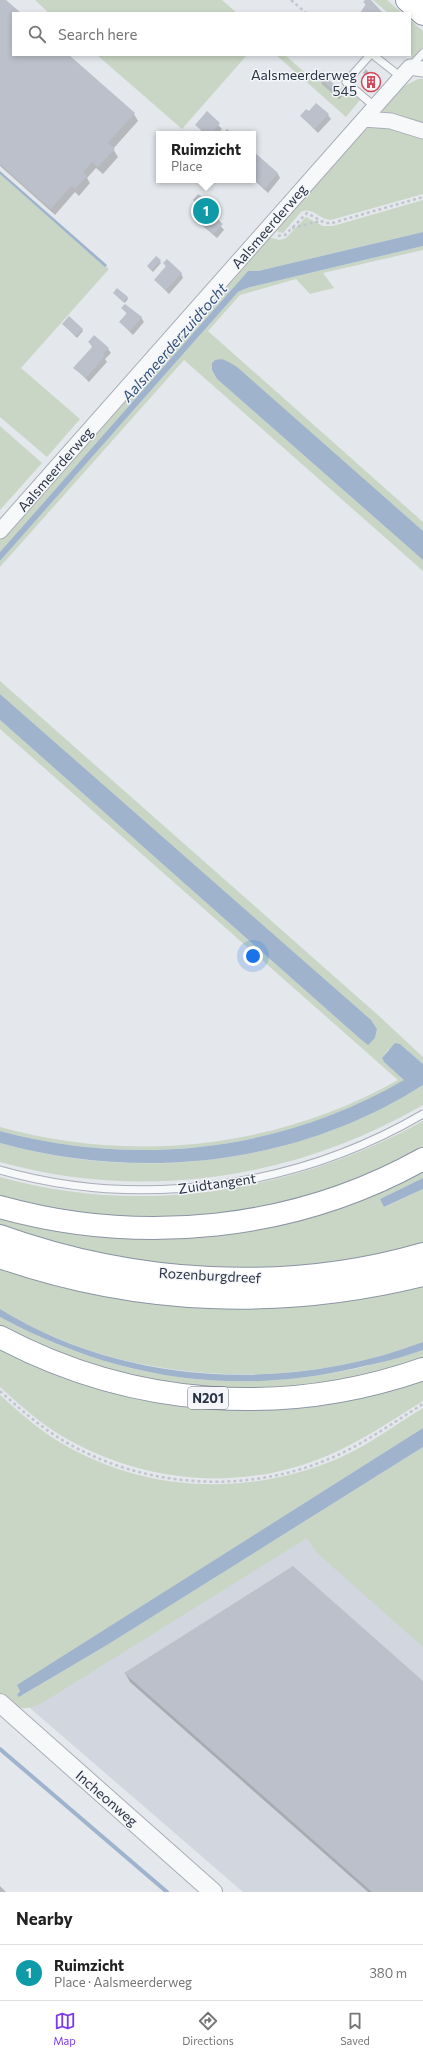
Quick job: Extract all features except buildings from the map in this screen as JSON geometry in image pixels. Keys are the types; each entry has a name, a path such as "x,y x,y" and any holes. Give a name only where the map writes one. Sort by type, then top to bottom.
{"highway":[{"path":"408,0 423,14"},
{"path":"0,1207 51,1219 102,1226 162,1228 214,1225 273,1215 315,1205 354,1191 423,1159"},
{"name":"Rozenburgdreef","path":"0,1236 47,1251 109,1266 164,1274 214,1278 271,1278 328,1273 383,1264 423,1254"},
{"name":"Rozenburgdreef","path":"0,1257 51,1273 111,1287 159,1294 207,1298 254,1299 305,1296 370,1287 423,1275"},
{"name":"N201","path":"0,1337 39,1356 97,1378 148,1391 214,1399 279,1399 324,1394 381,1382 423,1369"}],"street":[{"name":"Aalsmeerderweg","path":"0,532 374,106 411,71"},
{"path":"364,118 391,121 423,131"},
{"name":"Incheonweg","path":"0,1703 213,1892"}],"lane":[{"name":"Aalsmeerderweg","path":"411,71 423,53"},
{"path":"369,56 346,82 374,106"},
{"path":"375,56 411,71"},
{"name":"Zuidtangent","path":"0,1170 41,1180 92,1187 162,1189 202,1187 251,1179 323,1160 380,1137 423,1114"}],"path":[{"path":"292,0 305,12"},
{"path":"267,228 280,237 285,235 305,214 310,214 326,223 337,222 423,197"},
{"path":"292,228 320,221"},
{"path":"0,1391 32,1419 58,1437 100,1459 146,1474 170,1479 206,1482 256,1479 291,1472 317,1463 360,1443 423,1404"}],"shaded area":[{"path":"423,1447 423,1892 243,1892 23,1702 28,1692 107,1645"}],"green space":[{"path":"35,0 222,0 236,12 48,12"},
{"path":"373,0 387,0 401,12 387,12"},
{"path":"411,21 423,31 423,48 411,59"},
{"path":"98,56 246,56 182,129"},
{"path":"277,56 286,56 311,78 313,76 335,95 343,86 360,100 346,117"},
{"path":"418,79 423,79 423,123 391,113 378,112 402,87"},
{"path":"373,126 386,127 423,138 423,194 331,220 323,218 313,212 301,212 283,233 278,232 276,228 362,131"},
{"path":"0,174 109,269 21,368 80,419 47,457 0,417"},
{"path":"423,200 423,232 258,271 248,271 0,552 0,540 267,237 280,240 286,238 306,217 323,226 333,226"},
{"path":"423,246 423,250 323,273 334,288 310,294 296,279 240,295 208,331 423,522 423,531 229,362 222,359 212,363 212,370 217,379 423,560 423,571 184,360 0,567 0,561 238,292 247,288"},
{"path":"0,426 42,463 0,510"},
{"path":"0,681 379,1016 423,1057 423,1064 400,1044 388,1050 382,1058 384,1062 405,1080 358,1104 309,1123 259,1137 207,1146 155,1150 103,1149 51,1142 0,1131 0,1127 50,1138 101,1145 153,1146 204,1143 254,1135 304,1121 352,1103 398,1080 0,729 0,720 358,1037 375,1038 377,1029 373,1023 0,694"},
{"path":"423,1085 423,1105 374,1130 323,1151 271,1166 218,1176 163,1181 109,1180 54,1174 0,1162 0,1143 54,1155 108,1162 163,1163 218,1159 272,1149 324,1133 375,1112"},
{"path":"423,1121 423,1155 314,1201 159,1224 0,1203 0,1177 54,1189 108,1195 162,1196 217,1191 270,1180 323,1165 374,1145"},
{"path":"423,1164 423,1178 380,1199 385,1207 423,1189 423,1246 369,1259 257,1271 118,1260 0,1228 0,1211 186,1231"},
{"path":"0,1264 423,1282 423,1342 371,1358 318,1369 263,1374 207,1373 153,1366 99,1353 48,1334 0,1309"},
{"path":"0,1317 52,1342 104,1361 155,1373 208,1380 261,1381 314,1376 368,1366 423,1350 423,1365 334,1389 159,1388 0,1333"},
{"path":"0,1342 170,1399 423,1373 423,1401 377,1430 353,1443 329,1455 297,1467 263,1474 230,1478 196,1478 163,1474 130,1466 98,1454 58,1434 32,1415 0,1387"},
{"path":"0,1395 47,1434 80,1453 115,1468 152,1478 189,1483 226,1484 264,1480 301,1472 348,1454 370,1442 423,1408 423,1428 18,1685 20,1691 17,1695 23,1695 107,1645 423,1447 423,1647 316,1552 307,1538 42,1703 29,1708 15,1705 0,1693"}],"water":[{"path":"0,171 107,265 105,267 0,174"},
{"path":"423,232 423,246 247,288 238,292 0,561 0,552 248,271 258,271"},
{"path":"222,359 237,367 423,531 423,560 217,379 212,370 212,363 215,360"},
{"path":"0,694 371,1020 377,1029 375,1038 368,1045 358,1037 0,720"},
{"path":"395,1043 400,1044 423,1064 423,1085 375,1112 324,1133 271,1149 218,1159 163,1163 108,1162 54,1155 0,1143 0,1131 51,1142 103,1149 155,1150 207,1146 258,1137 309,1123 357,1104 404,1080 384,1062 382,1058"},
{"path":"423,1178 423,1189 384,1207 380,1199"},
{"path":"0,1309 48,1335 99,1354 153,1367 207,1374 263,1374 317,1369 371,1358 423,1342 423,1350 373,1364 309,1377 263,1381 218,1381 173,1376 129,1368 86,1355 43,1338 0,1317"},
{"path":"423,1428 423,1447 107,1645 19,1697 17,1695 20,1691 17,1685"}],"waterway":[{"path":"0,1749 167,1892"}],"place":[{"name":"Aalsmeerderweg 545","path":"371,82"},
{"name":"Ruimzicht","path":"206,211"}],"water label":[{"name":"Aalsmeerderzuidtocht","path":"174,342"}]}
